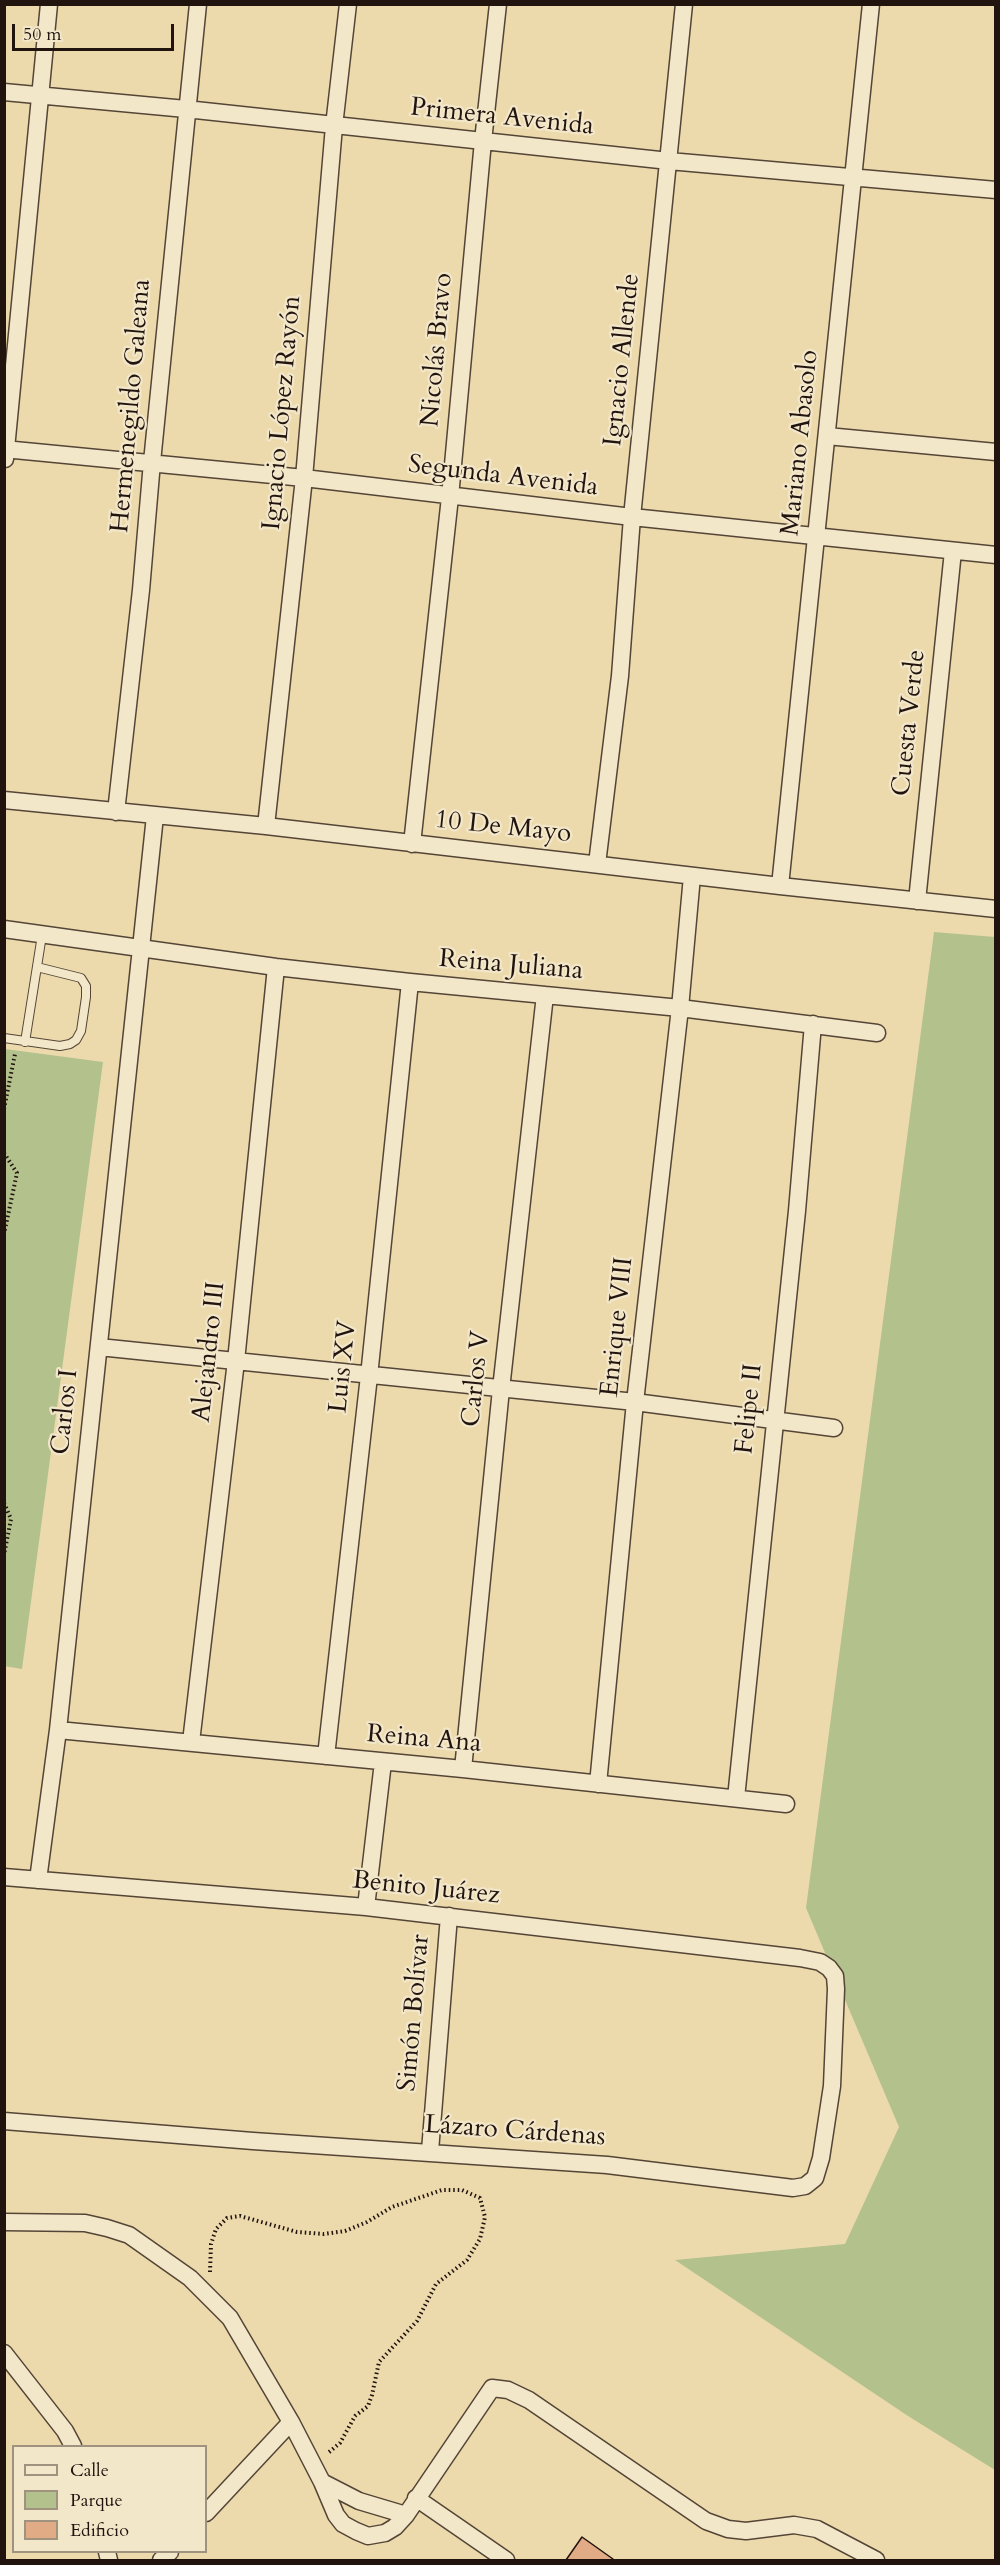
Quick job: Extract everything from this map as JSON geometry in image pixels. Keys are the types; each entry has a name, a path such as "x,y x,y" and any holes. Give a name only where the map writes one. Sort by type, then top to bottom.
{"street":[{"path":"5,453 49,4"},
{"name":"Hermenegildo Galeana","path":"116,812 141,590 198,4"},
{"name":"Ignacio López Rayón","path":"266,826 304,478 334,126 348,4"},
{"name":"Nicolás Bravo","path":"412,843 450,497 498,4"},
{"name":"Ignacio Allende","path":"597,864 620,676 632,517 684,4"},
{"name":"Mariano Abasolo","path":"780,886 871,4"},
{"name":"Primera Avenida","path":"4,92 186,109 669,161 996,190"},
{"path":"827,436 996,452"},
{"name":"Segunda Avenida","path":"5,453 152,462 304,478 450,497 996,555"},
{"name":"Cuesta Verde","path":"917,901 953,551"},
{"name":"10 De Mayo","path":"4,800 266,826 996,909"},
{"name":"Carlos I","path":"38,1880 58,1730 155,816"},
{"name":"Enrique VIII","path":"598,1784 635,1402 680,1008 692,876"},
{"name":"Reina Juliana","path":"4,929 276,967 680,1008 877,1033"},
{"name":"Alejandro III","path":"191,1742 236,1361 276,967"},
{"name":"Luis XV","path":"326,1756 410,982"},
{"name":"Carlos V","path":"463,1768 501,1389 545,995"},
{"name":"Felipe II","path":"736,1798 813,1024"},
{"path":"99,1347 635,1402 834,1428"},
{"name":"Reina Ana","path":"58,1730 463,1768 786,1804"},
{"path":"366,1907 383,1762"},
{"name":"Benito Juárez","path":"4,1877 449,1916 810,1960 820,1962 835,1976"},
{"name":"Simón Bolívar","path":"429,2151 449,1916"},
{"name":"Lázaro Cárdenas","path":"4,2121 253,2141 429,2151 607,2165 793,2188 805,2186 815,2178 821,2158 832,2086 835,1976"},
{"path":"4,2222 85,2223 129,2235 170,2262 209,2295 230,2318 291,2422 336,2515 343,2524 368,2536 385,2534 406,2515 485,2395 492,2388 508,2390 529,2400 706,2520 728,2529 746,2531 794,2525 817,2529 876,2560"},
{"path":"4,2353 72,2445"},
{"path":"207,2512 291,2422"},
{"path":"322,2482 359,2501 406,2515"},
{"path":"416,2498 506,2560"}],"lane":[{"path":"21,1041 42,935"},
{"path":"4,1038 60,1046 76,1040 81,1031 86,986 81,978 37,967"}],"path":[{"path":"4,1109 21,1041"},
{"path":"4,1153 16,1173 4,1234"},
{"path":"4,1503 11,1519 4,1555"},
{"path":"209,2295 211,2244 216,2229 227,2218 240,2216 297,2232 324,2234 345,2231 367,2222 392,2207 442,2190 462,2190 480,2198 485,2217 480,2239 467,2260 436,2284 417,2321 379,2362 368,2406 355,2416 340,2443 312,2462"}],"green space":[{"path":"934,932 995,937 995,2470 908,2416 675,2260 845,2244 899,2127 806,1908"},
{"path":"5,1049 103,1062 22,1669 4,1666"}],"building":[{"path":"582,2537 613,2559 566,2560"}]}
